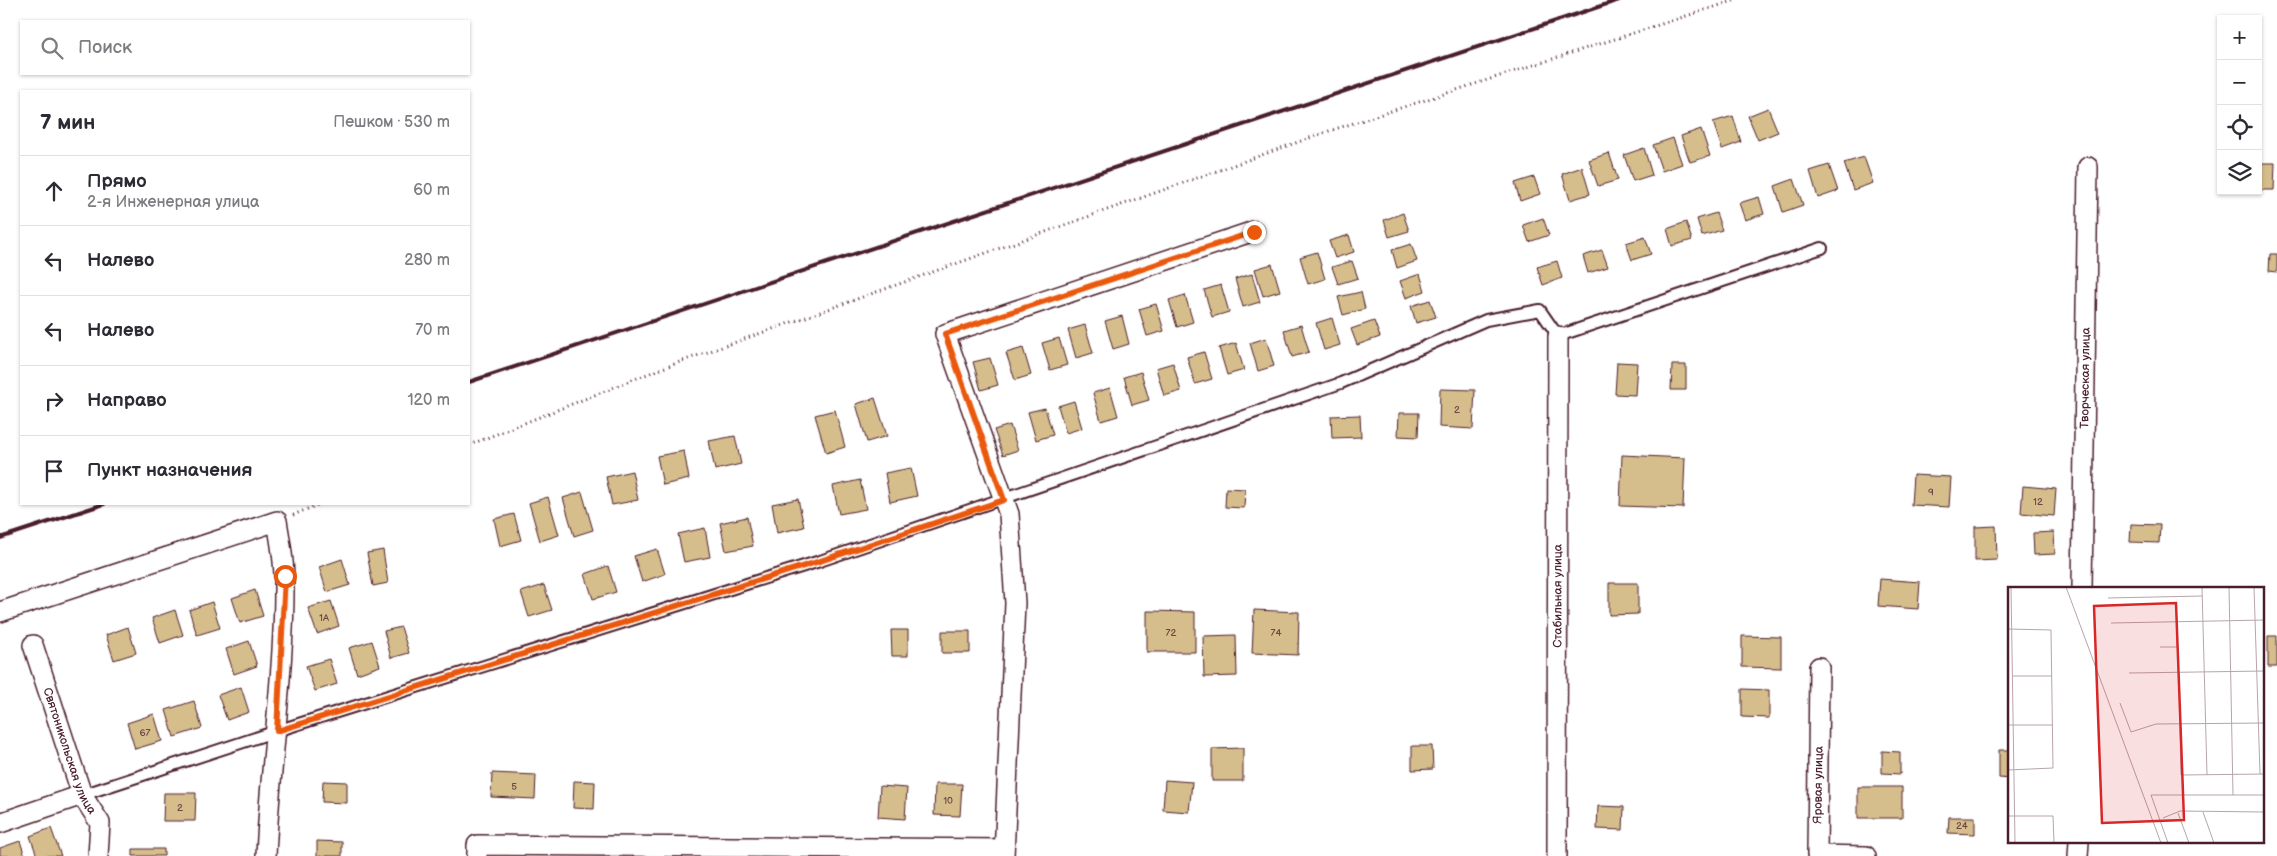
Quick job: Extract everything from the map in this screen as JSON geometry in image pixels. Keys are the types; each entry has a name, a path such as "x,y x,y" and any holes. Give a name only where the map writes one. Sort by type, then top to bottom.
{"street":[{"name":"Творческая улица","path":"2082,587 2088,167"},
{"path":"477,856 477,845 1004,853 1015,603 1009,514 945,334 1254,232"},
{"name":"Стабильная улица","path":"1557,856 1558,336"},
{"path":"0,612 277,521 285,576 277,731 269,802 266,856"},
{"name":"Святоникольская улица","path":"33,645 82,795 100,823 98,856"},
{"name":"Яровая улица","path":"1819,667 1817,855 1866,856"},
{"path":"0,823 82,795"}],"lane":[{"path":"82,795 277,731 820,561 1004,500 1341,383 1486,320 1540,310 1558,336 1822,248"}],"path":[{"path":"470,445 660,369 1332,130 1736,0"},
{"path":"277,521 317,505"}],"building":[{"path":"1768,108 1778,132 1758,140 1748,116"},
{"path":"1733,116 1741,142 1722,149 1713,122"},
{"path":"1701,129 1710,156 1690,162 1681,136"},
{"path":"1673,138 1682,164 1662,171 1653,145"},
{"path":"1644,148 1652,175 1633,181 1624,155"},
{"path":"1609,153 1618,180 1598,186 1589,160"},
{"path":"1864,157 1873,183 1853,190 1844,163"},
{"path":"2262,163 2275,163 2274,190 2262,190"},
{"path":"1829,165 1838,191 1818,198 1810,171"},
{"path":"1582,167 1590,194 1570,200 1562,174"},
{"path":"1534,177 1540,194 1520,201 1515,183"},
{"path":"1794,179 1803,205 1783,212 1775,186"},
{"path":"1759,197 1764,214 1745,220 1739,203"},
{"path":"1403,213 1409,231 1389,237 1384,220"},
{"path":"1716,213 1722,230 1702,236 1697,219"},
{"path":"1543,218 1549,235 1529,242 1523,225"},
{"path":"1686,222 1692,240 1672,246 1667,229"},
{"path":"1349,235 1354,252 1335,258 1329,241"},
{"path":"1645,237 1651,254 1632,260 1626,243"},
{"path":"1411,244 1417,261 1397,268 1392,250"},
{"path":"1602,250 1608,267 1588,273 1583,256"},
{"path":"1317,252 1325,279 1308,284 1300,257"},
{"path":"2270,254 2277,254 2277,272 2269,271"},
{"path":"1352,261 1358,278 1338,284 1332,267"},
{"path":"1557,261 1562,278 1543,285 1537,267"},
{"path":"1272,264 1280,291 1263,296 1255,269"},
{"path":"1252,274 1260,302 1243,307 1235,279"},
{"path":"1420,274 1425,291 1406,298 1400,281"},
{"path":"1221,285 1229,312 1212,317 1204,290"},
{"path":"1361,292 1365,309 1343,315 1338,297"},
{"path":"1185,295 1193,322 1177,327 1169,300"},
{"path":"1430,300 1436,317 1416,323 1411,306"},
{"path":"1156,304 1164,331 1147,336 1139,309"},
{"path":"1122,316 1129,344 1113,349 1105,321"},
{"path":"1332,318 1340,345 1324,350 1316,323"},
{"path":"1374,321 1380,337 1357,345 1351,329"},
{"path":"1085,325 1093,353 1076,358 1068,330"},
{"path":"1301,325 1309,352 1292,357 1284,330"},
{"path":"1059,338 1067,365 1050,370 1042,343"},
{"path":"1266,338 1274,366 1258,371 1250,343"},
{"path":"1236,343 1244,370 1227,375 1219,348"},
{"path":"1023,348 1031,375 1015,380 1006,353"},
{"path":"1204,352 1212,379 1195,384 1187,357"},
{"path":"990,358 998,385 981,390 973,362"},
{"path":"1617,362 1637,363 1635,395 1615,394"},
{"path":"1173,363 1181,391 1164,396 1156,368"},
{"path":"1672,365 1686,365 1686,390 1671,390"},
{"path":"1141,372 1149,400 1132,405 1124,377"},
{"path":"1110,388 1118,416 1101,421 1093,393"},
{"path":"1440,389 1475,390 1473,429 1439,427"},
{"path":"875,398 887,436 867,442 856,404"},
{"path":"1074,401 1082,428 1066,433 1058,406"},
{"path":"1045,408 1053,435 1036,440 1028,412"},
{"path":"835,410 845,447 826,453 815,415"},
{"path":"1399,413 1419,413 1418,437 1398,436"},
{"path":"1360,415 1361,437 1332,438 1331,416"},
{"path":"1010,425 1018,450 1003,455 994,430"},
{"path":"735,436 741,464 715,470 709,441"},
{"path":"684,451 689,479 663,485 657,456"},
{"path":"1622,455 1685,458 1683,508 1620,506"},
{"path":"911,468 917,496 890,502 885,473"},
{"path":"632,471 638,500 612,505 606,477"},
{"path":"1913,475 1951,477 1949,507 1911,505"},
{"path":"860,480 866,509 839,514 833,486"},
{"path":"2023,486 2056,489 2054,516 2021,513"},
{"path":"1226,488 1245,489 1244,508 1225,507"},
{"path":"582,492 593,530 574,536 563,498"},
{"path":"548,497 559,535 540,541 529,503"},
{"path":"798,499 804,527 777,533 772,504"},
{"path":"514,514 521,540 500,546 494,519"},
{"path":"747,517 753,546 726,551 720,523"},
{"path":"2131,524 2160,525 2159,543 2130,542"},
{"path":"1996,526 1997,560 1975,561 1975,527"},
{"path":"705,528 710,557 684,562 678,534"},
{"path":"2054,532 2055,554 2034,555 2033,533"},
{"path":"657,549 665,574 642,582 634,556"},
{"path":"383,550 388,583 373,586 367,553"},
{"path":"342,559 350,585 327,592 319,567"},
{"path":"608,566 616,592 593,599 585,574"},
{"path":"1880,579 1920,582 1918,609 1878,606"},
{"path":"1609,583 1638,583 1638,614 1609,615"},
{"path":"544,585 552,610 529,617 521,592"},
{"path":"255,590 263,616 240,623 232,598"},
{"path":"331,601 339,626 317,634 308,608"},
{"path":"212,602 220,628 197,635 189,610"},
{"path":"175,610 183,635 160,643 152,618"},
{"path":"1254,610 1299,612 1298,655 1252,653"},
{"path":"1147,611 1195,612 1195,652 1147,652"},
{"path":"128,627 136,653 114,660 106,635"},
{"path":"401,627 409,653 391,658 384,631"},
{"path":"891,630 908,630 908,656 892,656"},
{"path":"942,631 970,631 970,653 942,653"},
{"path":"1236,635 1237,676 1204,677 1203,636"},
{"path":"1742,636 1781,637 1781,668 1742,667"},
{"path":"2268,636 2277,636 2277,667 2268,667"},
{"path":"249,641 257,666 234,674 226,649"},
{"path":"372,641 380,666 357,674 349,648"},
{"path":"329,659 337,684 315,691 306,666"},
{"path":"241,687 249,712 227,720 218,695"},
{"path":"1742,689 1769,690 1769,718 1742,717"},
{"path":"194,701 202,728 174,737 166,710"},
{"path":"154,714 162,741 135,749 127,723"},
{"path":"1412,746 1432,746 1433,769 1412,770"},
{"path":"1243,748 1243,781 1212,781 1212,749"},
{"path":"1999,750 2008,750 2008,779 1999,778"},
{"path":"1882,751 1900,752 1900,774 1882,773"},
{"path":"492,773 536,775 535,799 491,797"},
{"path":"1165,780 1192,782 1189,812 1163,810"},
{"path":"323,781 347,782 347,803 322,802"},
{"path":"574,781 595,782 594,809 573,808"},
{"path":"935,784 962,784 960,816 934,815"},
{"path":"880,786 907,788 905,819 878,817"},
{"path":"1858,787 1902,787 1902,818 1858,818"},
{"path":"164,793 196,793 195,821 163,821"},
{"path":"1598,806 1624,807 1623,830 1597,829"},
{"path":"1949,817 1975,817 1975,834 1948,833"},
{"path":"51,828 61,856 37,856 30,836"},
{"path":"20,841 25,856 0,856 0,848"},
{"path":"317,841 342,842 342,856 317,856"},
{"path":"133,849 164,849 164,856 133,856"}],"railway":[{"path":"470,382 1619,0"},
{"path":"0,538 101,505"}],"route":[{"path":"285,576 277,731 820,561 1004,500 945,334 1254,232"}]}
